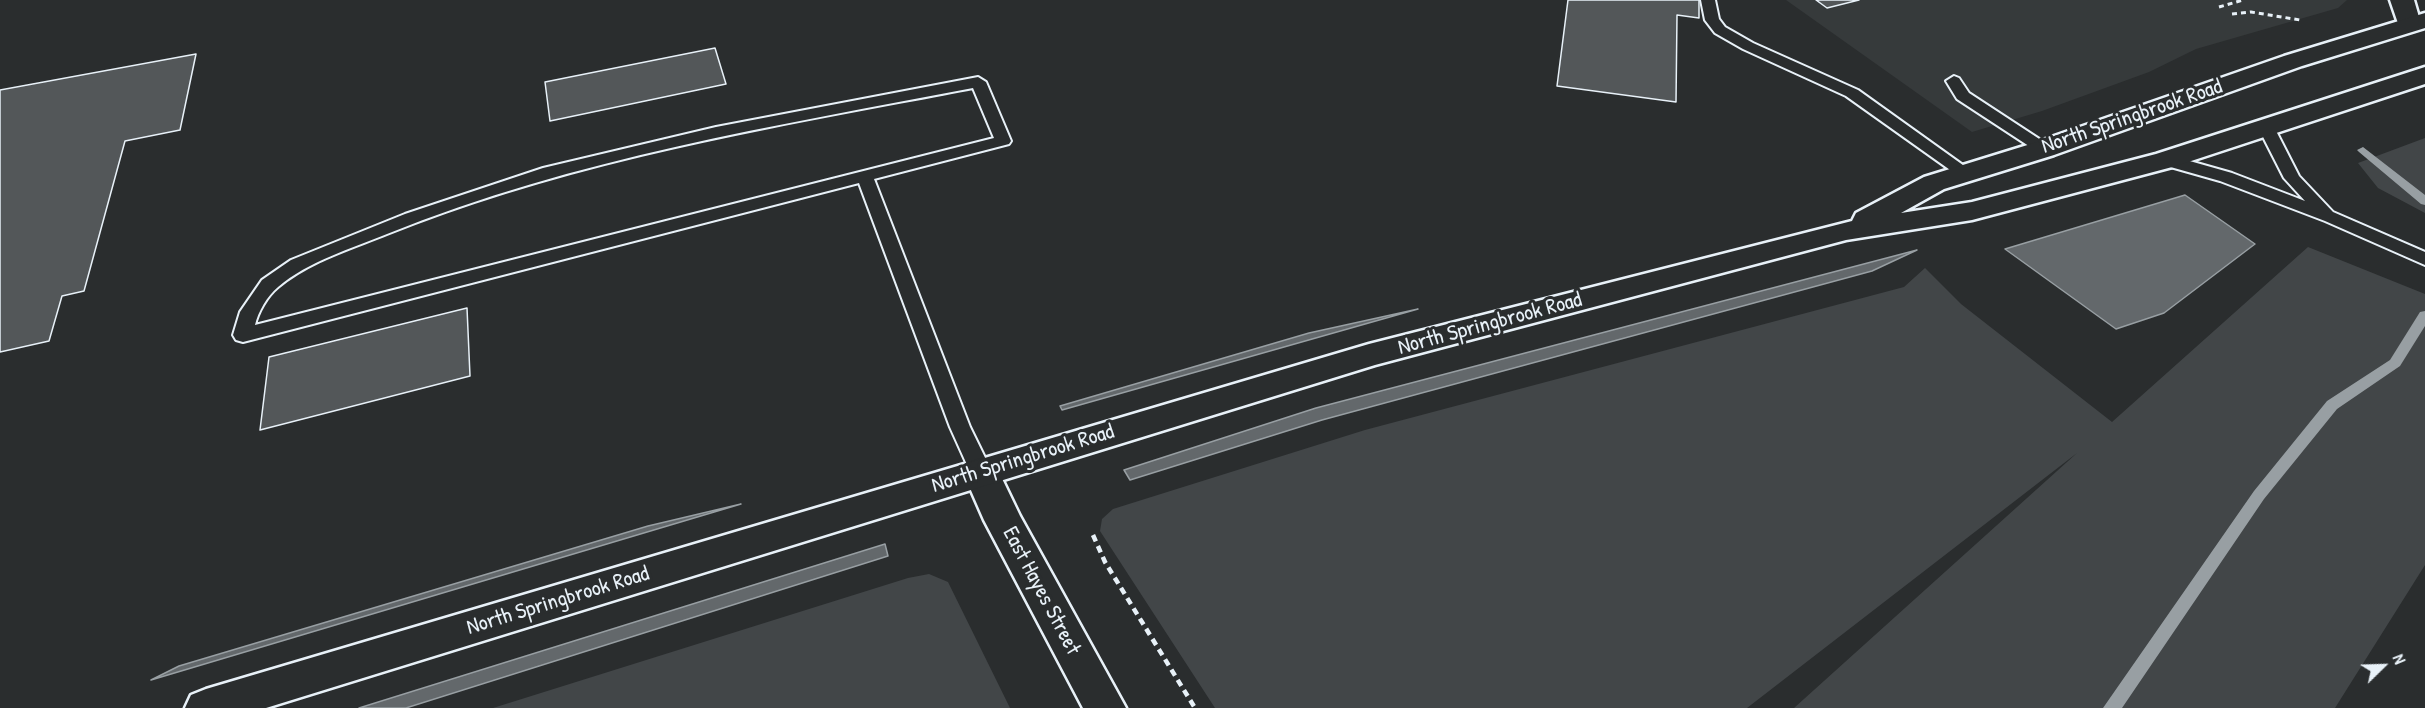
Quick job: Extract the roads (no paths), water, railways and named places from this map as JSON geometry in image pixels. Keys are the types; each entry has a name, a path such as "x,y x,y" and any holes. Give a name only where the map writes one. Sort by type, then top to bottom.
{"main road":[{"name":"North Springbrook Road","path":"1846,231 1934,183 2044,149 2292,61 2412,15"},
{"name":"North Springbrook Road","path":"206,708 1369,355 1846,231 1972,212 2166,160 2425,75"},
{"path":"1972,212 1980,190 2065,162 2044,149"},
{"name":"East Hayes Street","path":"981,472 1003,520 1105,708"}],"lane":[{"path":"1708,0 1712,20 1720,30 1748,46 1852,93 1966,173"},
{"path":"1954,81 1964,96 2044,149"},
{"path":"978,82 1003,141 865,176 289,323 243,335 249,312 269,284 297,264 411,218 543,173 716,132 978,82"},
{"path":"2266,127 2292,178 2331,217"},
{"path":"2166,160 2226,177 2331,217 2425,259"},
{"path":"865,176 960,427 981,472"}],"waterway":[{"path":"2363,150 2425,201"},
{"path":"2112,708 2259,495 2332,405 2395,363 2425,315"}]}
